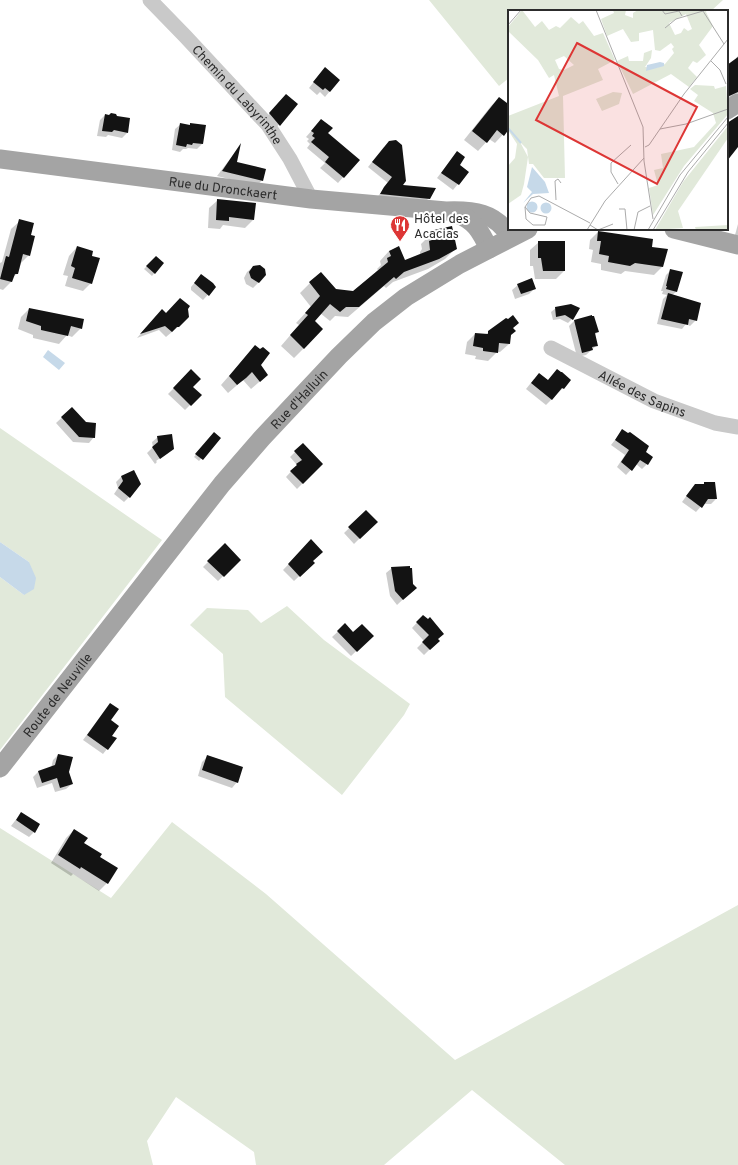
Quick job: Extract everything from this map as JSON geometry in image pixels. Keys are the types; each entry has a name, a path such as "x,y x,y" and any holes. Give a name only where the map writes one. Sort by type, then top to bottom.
{"main road":[{"path":"728,109 738,103"},
{"name":"Rue du Dronckaert","path":"0,159 311,198 468,212 487,215 498,222 510,237"},
{"name":"Rue du Dronckaert","path":"446,211 467,218 474,223 483,236 489,249"},
{"name":"Rue d'Halluin","path":"115,622 226,479 262,438 348,347 374,322 406,296 435,278 526,230"},
{"path":"678,230 738,245"},
{"name":"Route de Neuville","path":"0,768 115,622"}],"street":[{"name":"Chemin du Labyrinthe","path":"150,0 268,125 290,159 311,198"},
{"name":"Allée des Sapins","path":"551,348 654,401 715,422 738,427"}],"green space":[{"path":"429,0 723,0 712,10 508,10 508,79 499,86"},
{"path":"0,428 162,540 0,750 0,577 24,595 29,562 0,542"},
{"path":"287,606 324,640 410,704 404,715 342,795 225,697 223,654 190,625 207,608 248,610 261,623"},
{"path":"172,822 266,894 455,1060 738,905 738,1165 565,1165 472,1090 384,1165 256,1165 254,1152 176,1097 147,1141 153,1165 0,1165 0,828 111,898"}],"water":[{"path":"48,350 65,363 59,370 43,357"},
{"path":"0,542 29,562 36,578 34,589 24,595 0,577"}],"building":[{"path":"738,57 738,92 728,97 728,64"},
{"path":"325,67 340,80 330,92 325,88 323,90 313,82"},
{"path":"286,94 298,104 280,126 269,113"},
{"path":"499,97 507,103 508,130 504,136 497,130 487,143 472,131"},
{"path":"111,113 116,114 117,116 130,118 128,133 114,130 112,132 102,131 105,114 109,115"},
{"path":"738,116 738,147 728,160 728,122"},
{"path":"321,119 333,128 328,133 360,160 344,178 325,162 329,157 311,142 315,138 312,136 314,133 311,131"},
{"path":"180,123 190,125 190,123 206,125 203,144 187,144 186,147 176,145"},
{"path":"396,140 402,145 406,181 403,185 436,188 430,199 380,194 392,177 372,162 389,141"},
{"path":"241,143 237,162 266,169 263,181 222,171"},
{"path":"457,151 465,157 460,165 469,172 459,185 441,173"},
{"path":"217,199 256,203 254,220 229,217 229,221 216,220"},
{"path":"19,219 34,223 31,235 35,236 30,256 23,254 18,274 15,274 12,282 0,279 6,256 9,257"},
{"path":"452,226 457,249 439,259 404,272 396,279 394,277 359,307 346,307 340,312 330,304 315,321 323,329 304,349 290,335 308,315 305,313 320,296 309,282 321,272 336,289 353,291 388,262 387,258 391,256 389,251 399,246 405,260 430,250 429,241 432,240 431,233 434,230"},
{"path":"598,231 653,239 652,247 668,249 663,267 635,263 630,266 608,262 609,256 599,254 601,241 597,241"},
{"path":"538,241 565,241 565,271 543,271 541,258 538,258"},
{"path":"77,246 93,251 92,256 100,258 92,284 72,278 75,268 71,266"},
{"path":"156,256 164,263 155,274 146,266"},
{"path":"260,265 265,269 266,275 259,283 251,278 249,272 253,266"},
{"path":"670,269 683,272 677,292 666,289"},
{"path":"201,274 216,287 209,296 194,283"},
{"path":"532,278 536,289 521,294 517,284"},
{"path":"668,293 701,303 697,321 689,319 688,325 661,319"},
{"path":"180,298 190,306 188,309 189,317 179,327 172,332 165,326 140,334 162,309 166,313"},
{"path":"571,304 580,308 573,320 565,315 556,317 555,307"},
{"path":"29,308 84,319 82,329 71,326 68,336 41,330 41,326 26,321"},
{"path":"513,315 519,323 513,328 516,331 511,335 510,344 499,343 498,353 483,351 483,348 473,346 475,333 488,334 488,331 506,318 508,319"},
{"path":"592,315 594,316 599,332 595,333 598,346 592,347 593,350 582,353 574,320"},
{"path":"255,345 260,349 263,347 270,353 261,365 268,375 260,382 252,372 237,385 229,376"},
{"path":"191,369 201,379 193,387 202,395 191,406 173,388"},
{"path":"557,369 571,380 552,400 531,383 539,373 548,380"},
{"path":"72,407 86,422 96,423 95,438 79,437 61,417"},
{"path":"622,429 628,433 630,432 649,446 646,452 653,457 648,465 640,460 632,471 621,462 629,450 615,440"},
{"path":"214,432 221,438 203,460 195,454"},
{"path":"172,434 174,449 160,459 152,447 158,442 157,436"},
{"path":"303,443 323,464 303,484 290,471 302,460 294,451"},
{"path":"134,470 141,484 130,498 118,488 123,481 121,476"},
{"path":"704,482 715,482 717,499 708,499 702,508 686,496 695,484 704,484"},
{"path":"366,510 378,522 360,539 348,527"},
{"path":"311,539 323,552 313,561 315,563 300,577 288,564"},
{"path":"225,543 241,560 224,577 207,561"},
{"path":"410,566 410,568 412,568 413,584 417,588 403,600 395,591 391,567"},
{"path":"423,615 428,619 430,617 444,634 438,639 440,641 430,650 422,642 429,635 416,622"},
{"path":"345,623 353,632 362,624 374,636 357,652 337,631"},
{"path":"110,703 119,709 111,720 119,726 112,736 117,738 108,750 87,735"},
{"path":"58,754 73,757 69,772 73,784 60,788 57,778 42,783 38,771 55,765"},
{"path":"207,755 243,767 238,783 202,770"},
{"path":"21,812 40,824 35,833 16,820"},
{"path":"74,829 88,838 84,843 102,854 100,857 118,868 108,884 58,855"}],"place":[{"name":"Hôtel des Acacias","path":"400,242"}]}
